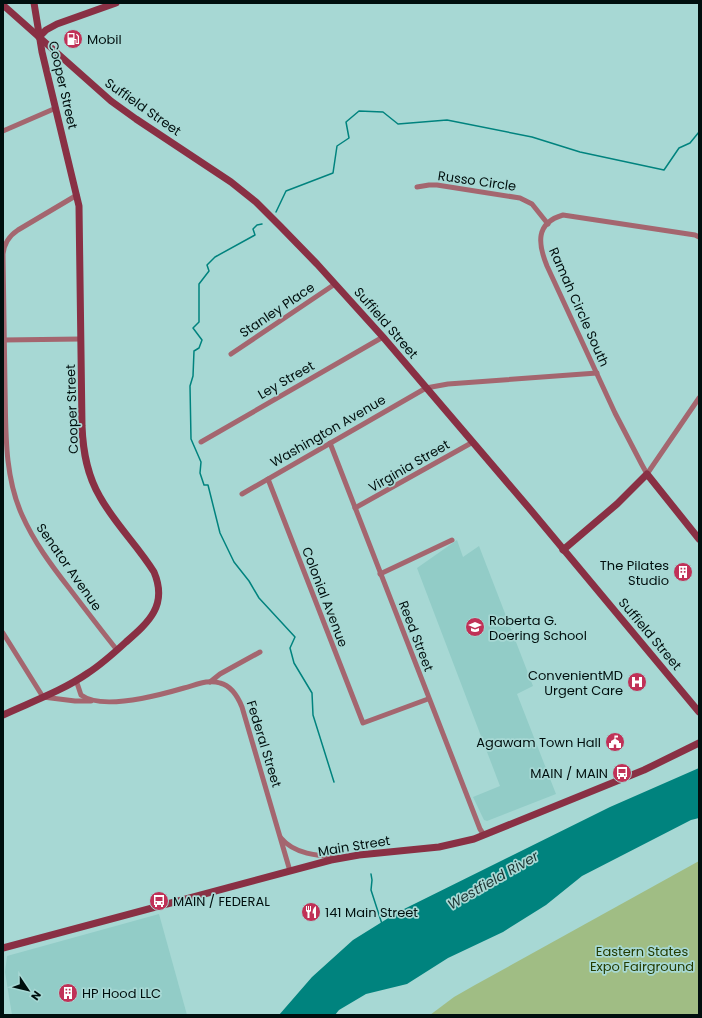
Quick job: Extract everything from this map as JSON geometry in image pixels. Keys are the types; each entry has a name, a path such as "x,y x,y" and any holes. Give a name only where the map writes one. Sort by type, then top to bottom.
{"main road":[{"name":"Cooper Street","path":"3,715 76,680 98,666 142,628 154,614 158,602 158,586 151,568 100,498 88,469 84,454 82,426 80,218 77,195 39,38 34,3"},
{"path":"39,38 46,30 57,24 116,3"},
{"name":"Suffield Street","path":"3,5 116,105 242,190 271,217 383,337 699,712"},
{"path":"564,550 617,504 647,474 699,539"},
{"name":"Main Street","path":"3,948 343,857 439,847 462,842 484,835 632,775 699,743"}],"street":[{"path":"3,131 56,108"},
{"name":"Russo Circle","path":"417,187 437,185 520,198 532,204 548,224"},
{"name":"Senator Avenue","path":"77,195 18,230 11,236 5,245 3,254 5,448 14,493 31,534 51,565 117,650"},
{"path":"548,224 563,215 695,235 699,237"},
{"name":"Ramah Circle South","path":"548,224 540,238 541,249 546,264 596,373 647,474"},
{"name":"Stanley Place","path":"231,354 335,284"},
{"name":"Ley Street","path":"201,442 383,337"},
{"path":"3,340 81,339"},
{"name":"Washington Avenue","path":"242,494 426,388 448,384 596,373"},
{"path":"647,474 699,398"},
{"name":"Virginia Street","path":"355,508 473,442"},
{"name":"Reed Street","path":"330,443 428,699 480,829 484,835"},
{"name":"Colonial Avenue","path":"268,479 363,723 428,699"},
{"path":"380,574 452,540"},
{"path":"3,633 43,697"},
{"path":"210,682 220,674 260,652"},
{"name":"Federal Street","path":"76,680 81,695 98,701"},
{"name":"Federal Street","path":"43,697 75,701 135,700 210,682 225,684 239,699 290,871"},
{"path":"280,837 288,845 300,851 318,855 343,857"}],"shaded area":[{"name":"Roberta G. Doering School","path":"457,540 463,557 479,546 533,686 517,694 556,794 487,821 484,820 473,797 500,786 417,568"},
{"path":"159,914 187,1015 12,1015 5,972 7,956"}],"green space":[{"name":"Eastern States Expo Fairground","path":"699,861 699,1015 430,1015 454,997"}],"water":[{"name":"Westfield River","path":"699,768 699,818 691,820 582,876 546,905 503,932 448,958 407,984 366,994 339,1010 335,1015 279,1015 312,977 353,940 398,912 610,807"}],"waterway":[{"path":"276,212 286,191 333,173 337,146 349,138 346,122 359,111 383,112 398,124 447,120 532,137 580,152 664,170 679,148 690,143 699,132"},
{"path":"262,224 257,225 253,229 255,235 215,257 207,265 209,271 199,284 199,322 193,328 202,340 199,348 194,351 193,376 190,386 191,439 201,462 200,473 204,485 208,485 220,533 234,562 249,581 259,598 295,637 290,648 294,663 312,693 313,715 334,782"},
{"path":"371,874 371,890 382,924"}],"place":[{"name":"Mobil","path":"73,39"},
{"name":"The Pilates Studio","path":"683,572"},
{"name":"Roberta G. Doering School","path":"475,627"},
{"name":"ConvenientMD Urgent Care","path":"637,682"},
{"name":"Agawam Town Hall","path":"615,742"},
{"name":"MAIN / MAIN","path":"622,773"},
{"name":"MAIN / FEDERAL","path":"159,901"},
{"name":"141 Main Street","path":"311,912"},
{"name":"HP Hood LLC","path":"68,993"}]}
